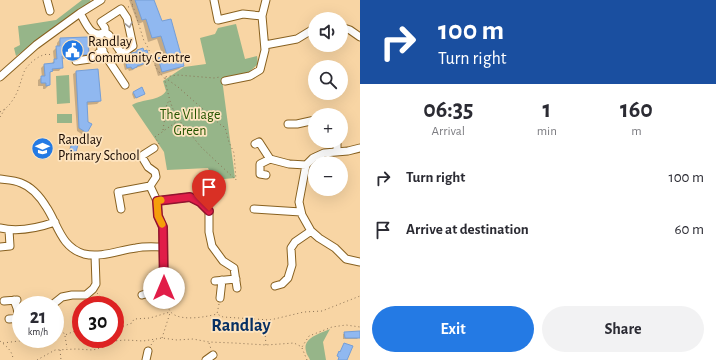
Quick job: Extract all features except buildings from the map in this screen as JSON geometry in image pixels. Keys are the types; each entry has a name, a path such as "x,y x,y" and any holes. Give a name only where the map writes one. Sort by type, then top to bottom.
{"street":[{"path":"47,0 50,11"},
{"path":"1,75 36,45 80,13 101,0"},
{"path":"214,0 218,20 243,14 262,16"},
{"path":"225,81 250,76 260,70 265,45 262,16 266,0"},
{"path":"110,62 133,46 128,18 121,9 101,22 105,28 100,44 110,62 121,74 125,84"},
{"path":"80,13 92,32 95,34 109,35 122,54"},
{"path":"348,29 360,37"},
{"path":"265,45 297,39 308,32"},
{"path":"76,61 90,59 103,50"},
{"path":"288,124 308,122"},
{"path":"255,144 259,142 270,159"},
{"path":"121,209 118,192 150,186 156,177 155,172 148,166 142,157 154,148"},
{"path":"360,148 348,151 324,153 313,158 306,165 299,202 302,215 311,230 319,238 335,248 346,260 360,262"},
{"path":"266,175 260,174 260,164 270,159 289,164 306,165"},
{"path":"0,179 20,182 27,186 48,208 61,236 70,246 83,254 108,254 137,248 163,247"},
{"path":"150,186 157,201 158,216 163,227 164,300"},
{"path":"157,201 190,197 200,202 209,211 209,232 212,246 223,261 234,268 237,288"},
{"path":"254,209 301,212"},
{"path":"0,228 9,230 32,228 55,222"},
{"path":"0,247 10,246 9,230"},
{"path":"275,286 282,284 288,278 292,265 291,248 295,242 311,230"},
{"path":"64,297 86,295 93,289 96,284 95,255"},
{"path":"220,298 218,280 236,279"},
{"path":"142,295 148,293 149,284 164,284"},
{"path":"4,301 12,300"},
{"path":"146,360 148,351"},
{"path":"206,360 213,355"}],"path":[{"path":"131,0 144,41 148,46 154,63 161,76 164,77 178,87 225,127 234,153 236,180 201,148 179,120 177,121 164,77"},
{"path":"121,9 133,6"},
{"path":"0,117 12,102 20,86 24,71 29,64 40,56 46,54 51,55"},
{"path":"164,77 178,75 214,78 222,77 225,81"},
{"path":"163,131 167,103 170,101"},
{"path":"0,112 6,108"},
{"path":"154,148 159,144 155,137 177,121"},
{"path":"93,289 99,296"},
{"path":"164,300 170,312 182,318 206,317 217,314 227,318 233,317 270,320 304,312 322,311 360,296"},
{"path":"217,314 220,298"},
{"path":"124,326 132,323 134,319 150,318 170,312"},
{"path":"162,338 170,312"},
{"path":"264,319 266,345"},
{"path":"302,347 309,336 332,326 346,325 360,327"},
{"path":"67,350 65,335 72,332"},
{"path":"37,360 55,350 92,350 103,347 113,341 143,341 162,338 266,345 294,343 302,347 307,360"},
{"path":"148,351 155,339"},
{"path":"0,341 10,349 13,360"},
{"path":"3,343 12,342"},
{"path":"60,350 61,360"}],"green space":[{"path":"82,0 90,0 92,3 16,56 14,48 20,45 18,26 56,20"},
{"name":"The Village Green","path":"236,24 245,59 257,56 258,64 248,73 222,79 235,178 213,180 208,168 167,170 164,152 132,105 160,97 166,91 163,81 184,67 206,64 200,38 215,34 218,28"},
{"path":"69,75 70,103 57,104 56,76"},
{"path":"57,114 72,114 72,123 57,123"},
{"path":"330,329 323,342 326,360 310,360 306,352 306,346 309,339"}],"slow traffic":[{"path":"161,200 157,201 158,216 162,224"}],"place":[{"name":"Randlay Community Centre","path":"73,50"},
{"name":"Randlay Primary School","path":"43,148"}],"district":[{"name":"Randlay","path":"241,326"}],"route":[{"path":"164,288 163,227 158,216 157,201 190,197 200,202 209,211"}]}
